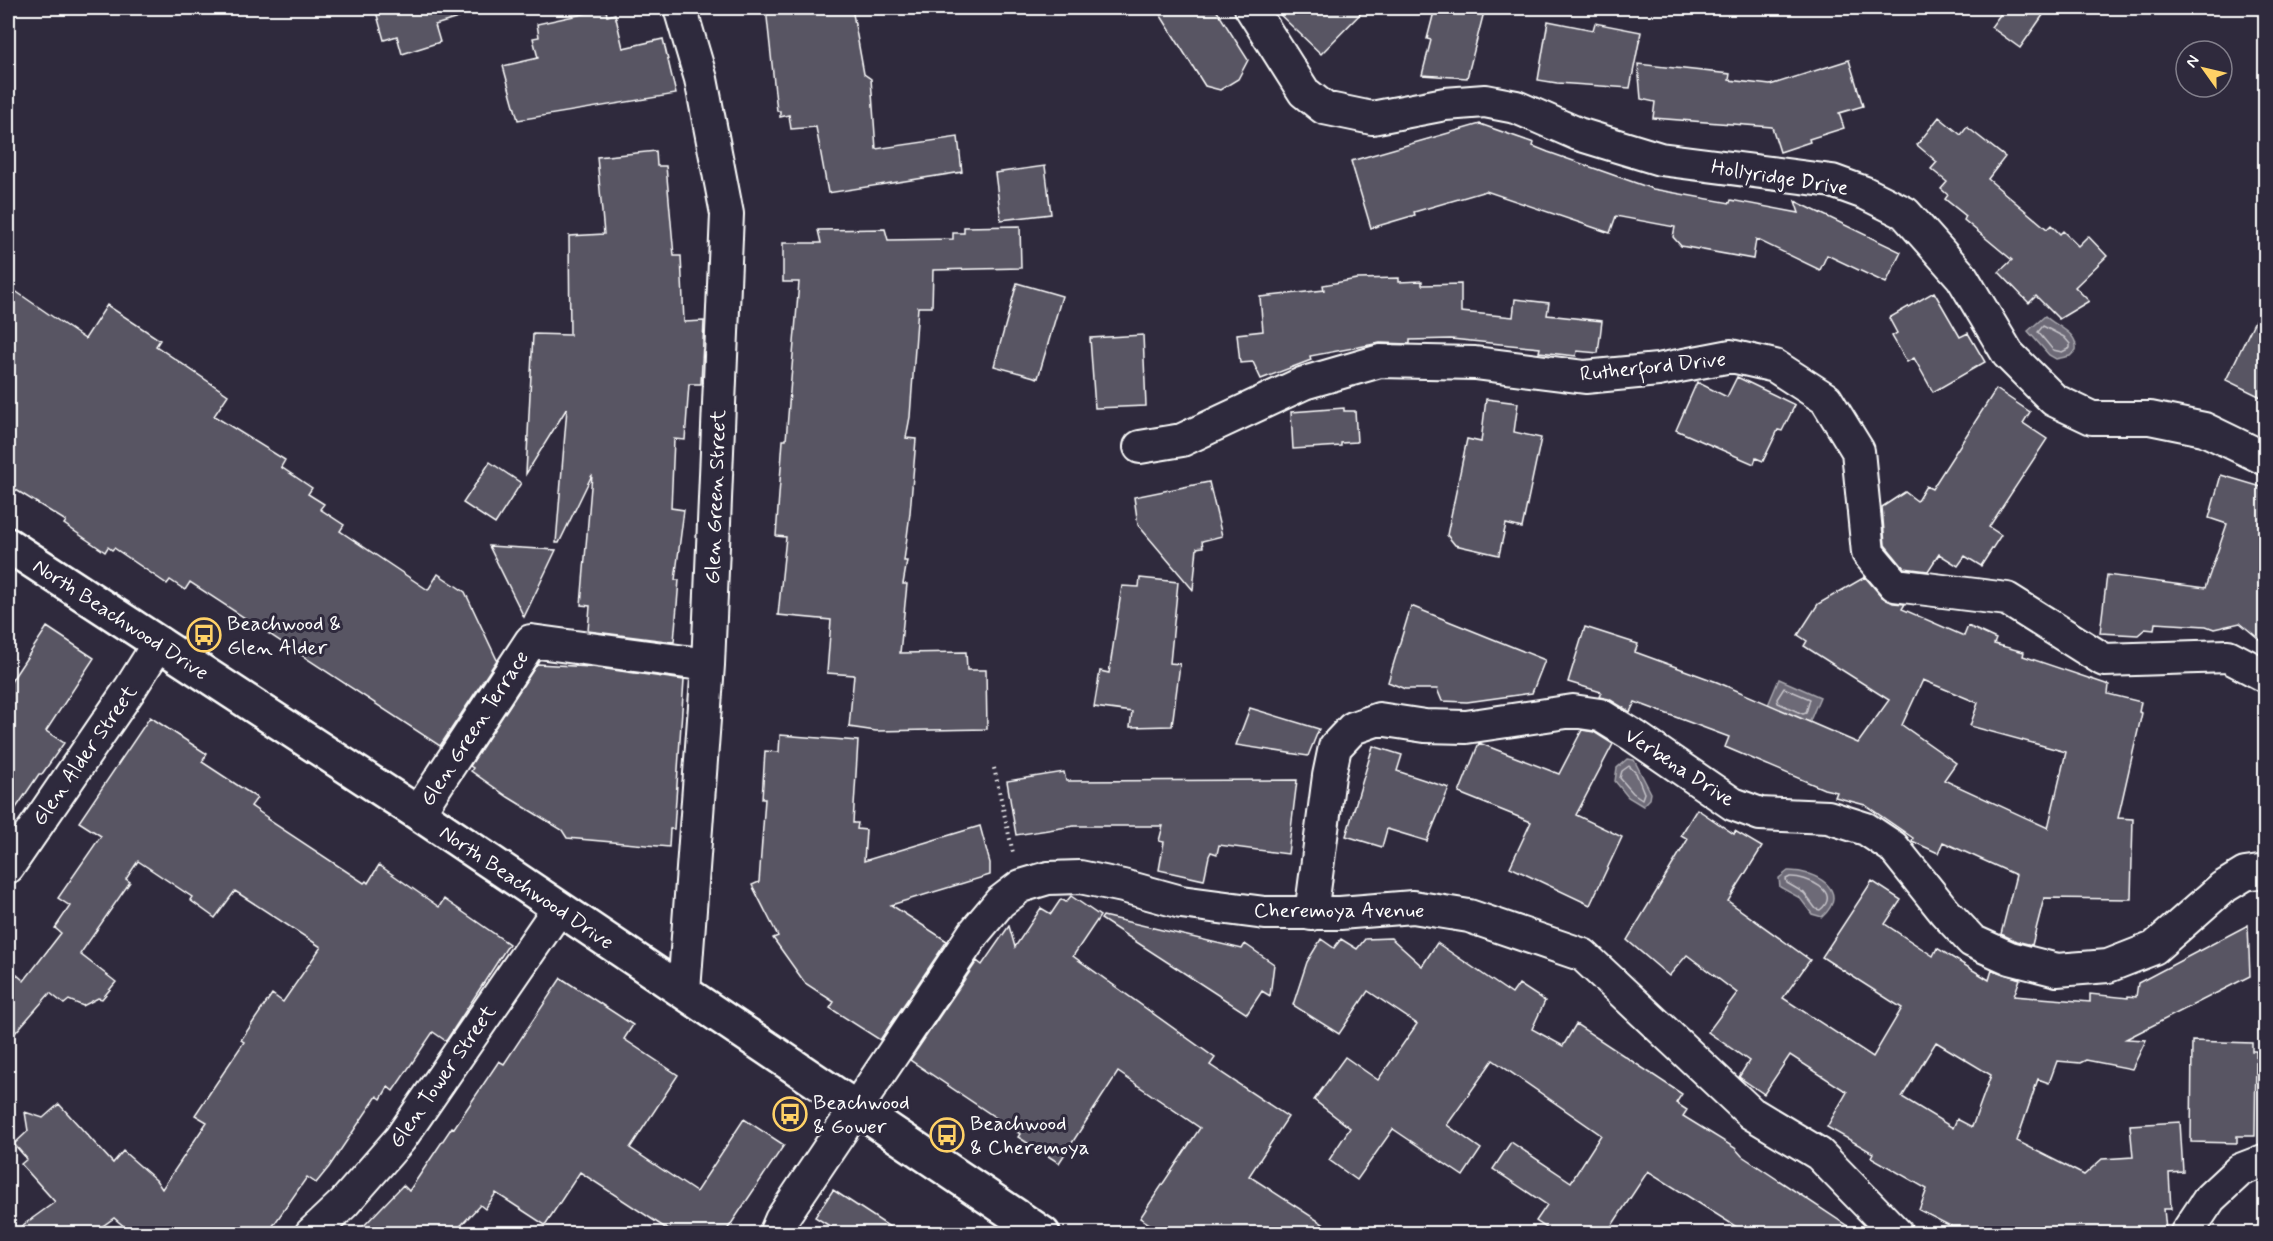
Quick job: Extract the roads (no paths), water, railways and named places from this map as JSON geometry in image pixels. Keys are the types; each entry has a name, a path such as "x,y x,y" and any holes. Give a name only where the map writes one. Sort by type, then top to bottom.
{"street":[{"name":"Glen Green Street","path":"680,8 701,79 727,214 708,665 684,991"},
{"name":"Hollyridge Drive","path":"1251,8 1304,92 1324,108 1372,118 1445,104 1485,101 1516,107 1578,134 1660,159 1832,181 1865,193 1905,213 1962,278 2008,354 2054,400 2092,418 2150,418 2204,429 2265,459"},
{"name":"Rutherford Drive","path":"1140,447 1182,440 1304,383 1380,361 1475,363 1585,377 1658,370 1731,356 1775,366 1826,399 1858,451 1868,553 1895,585 2007,599 2104,660 2228,656 2265,676"},
{"name":"North Beachwood Drive","path":"8,545 418,813 1043,1233"},
{"name":"Glen Green Terrace","path":"418,813 531,640 708,665"},
{"name":"Glen Alder Street","path":"8,867 159,643"},
{"name":"Verbena Drive","path":"1311,914 1329,776 1335,747 1353,728 1378,719 1425,726 1466,727 1573,711 1600,715 1733,804 1760,814 1828,817 1866,829 1893,847 1971,942 2010,958 2056,970 2108,966 2154,948 2222,888 2245,874 2265,871"},
{"name":"Cheremoya Avenue","path":"775,1233 781,1220 974,933 1000,902 1021,886 1048,878 1080,877 1181,902 1265,914 1340,913 1413,907 1469,916 1583,955 1751,1113 1819,1154 1897,1233"},
{"name":"Glen Tower Street","path":"311,1233 344,1203 400,1139 559,908"},
{"path":"2186,1233 2210,1198 2232,1177 2240,1170 2265,1160"}],"water":[{"path":"2045,316 2074,339 2076,350 2070,356 2056,359 2049,355 2028,331"},
{"path":"1779,679 1820,697 1809,723 1768,705"},
{"path":"1627,759 1634,760 1651,793 1650,799 1643,806 1628,797 1615,781 1617,768"},
{"path":"1788,871 1808,874 1826,883 1833,898 1830,907 1822,917 1812,914 1800,898 1780,887 1779,878"}],"place":[{"name":"Beachwood & Glen Alder","path":"204,635"},
{"name":"Beachwood & Gower","path":"790,1114"},
{"name":"Beachwood & Cheremoya","path":"947,1135"}]}
